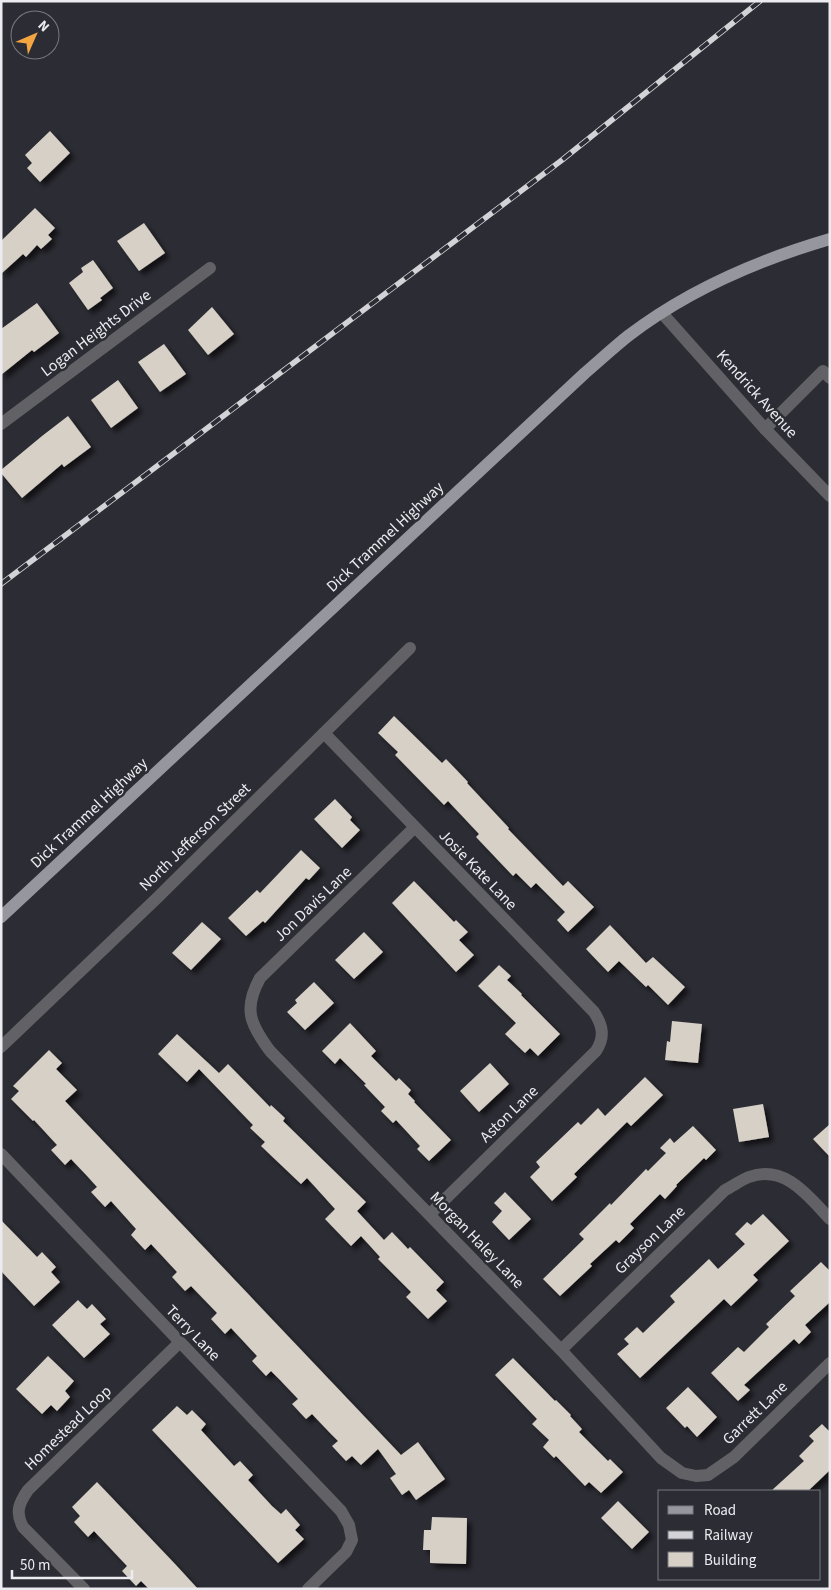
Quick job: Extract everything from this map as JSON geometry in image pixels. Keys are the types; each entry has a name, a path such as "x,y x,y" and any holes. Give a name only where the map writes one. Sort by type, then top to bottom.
{"main road":[{"name":"Dick Trammel Highway","path":"1,917 584,373 629,335 678,302 729,275 786,252 830,239"}],"street":[{"name":"Logan Heights Drive","path":"1,424 210,268"},
{"name":"Kendrick Avenue","path":"662,313 765,429 830,496"},
{"path":"765,429 828,371"},
{"name":"North Jefferson Street","path":"1,1047 410,648"},
{"name":"Josie Kate Lane","path":"324,733 594,1012 600,1022 602,1032"},
{"name":"Jon Davis Lane","path":"250,1011 252,994 260,978 414,828"},
{"name":"Morgan Haley Lane","path":"250,1011 255,1032 270,1051 561,1350 660,1458 682,1473 696,1476"},
{"name":"Aston Lane","path":"430,1214 596,1051 602,1042 602,1032"},
{"name":"Terry Lane","path":"1,1154 341,1511 349,1525 352,1540 346,1552 308,1589"},
{"name":"Grayson Lane","path":"561,1350 725,1190 750,1177 773,1174 795,1184 830,1219"},
{"name":"Homestead Loop","path":"84,1589 22,1526 18,1510 22,1499 28,1490 180,1342"},
{"name":"Garrett Lane","path":"696,1476 708,1475 734,1457 830,1363"}],"building":[{"path":"50,131 70,153 40,182 27,168 32,163 25,155"},
{"path":"35,208 55,228 48,235 52,239 41,249 37,245 26,257 23,254 1,274 1,241"},
{"path":"144,223 165,253 139,271 117,241"},
{"path":"93,260 113,288 100,298 102,300 88,310 69,283 83,272 81,268"},
{"path":"37,303 59,333 34,352 32,350 1,375 1,329"},
{"path":"212,307 234,334 208,355 188,330"},
{"path":"164,344 186,374 160,392 138,362"},
{"path":"118,380 138,408 111,428 91,400"},
{"path":"68,416 91,447 64,467 62,464 22,498 1,473 1,470"},
{"path":"394,716 442,763 446,759 508,829 563,886 568,881 594,907 568,932 557,920 565,912 536,883 531,888 516,873 513,876 476,837 479,834 448,801 444,805 395,755 398,752 378,733"},
{"path":"335,799 352,817 350,820 360,830 342,848 314,819"},
{"path":"301,850 320,868 309,880 306,878 265,923 263,921 246,936 228,918 257,890 260,893"},
{"path":"414,881 454,922 456,920 468,932 459,940 474,955 456,972 392,903"},
{"path":"202,922 221,939 191,970 172,953"},
{"path":"610,925 646,963 653,957 685,987 668,1005 648,985 646,987 619,961 608,972 586,949"},
{"path":"364,932 383,952 354,979 335,960"},
{"path":"499,965 511,976 507,980 560,1034 538,1056 530,1048 525,1053 505,1034 516,1023 478,986"},
{"path":"314,982 334,1003 305,1030 287,1012 297,1003 295,1000"},
{"path":"672,1021 702,1024 698,1063 665,1060 667,1041 670,1042"},
{"path":"350,1023 376,1051 371,1056 396,1081 399,1078 411,1090 408,1094 414,1102 451,1140 429,1161 417,1149 420,1146 396,1120 393,1123 381,1111 385,1107 364,1085 366,1084 340,1058 335,1064 322,1051"},
{"path":"177,1034 219,1073 228,1064 270,1107 271,1105 285,1118 283,1121 366,1202 357,1211 384,1240 392,1232 408,1249 410,1247 444,1282 436,1290 447,1301 428,1319 406,1297 411,1292 378,1259 380,1257 361,1236 351,1246 325,1219 335,1209 307,1178 301,1184 261,1146 265,1142 250,1128 253,1125 199,1069 187,1082 158,1054"},
{"path":"49,1050 62,1063 56,1069 77,1090 65,1101 401,1455 418,1442 445,1479 416,1500 409,1490 402,1495 390,1478 396,1474 378,1449 361,1465 352,1456 346,1461 332,1446 338,1441 312,1414 306,1419 292,1404 298,1399 271,1371 266,1376 252,1361 257,1356 231,1328 225,1334 211,1319 217,1313 191,1286 185,1291 172,1277 177,1272 151,1244 145,1250 131,1235 136,1229 111,1201 105,1207 91,1192 97,1187 71,1159 65,1165 51,1150 57,1145 11,1099 19,1091 13,1086"},
{"path":"490,1063 509,1084 479,1112 460,1091"},
{"path":"645,1077 663,1095 631,1126 627,1122 574,1174 577,1177 552,1201 530,1177 540,1167 536,1162 578,1122 581,1125 598,1108 605,1116"},
{"path":"763,1104 769,1137 739,1142 733,1109"},
{"path":"830,1124 830,1157 813,1139"},
{"path":"693,1126 716,1150 706,1160 704,1158 676,1185 665,1199 660,1194 630,1224 634,1228 619,1243 616,1240 560,1296 543,1279 584,1239 579,1234 646,1169 648,1171 666,1153 660,1148 670,1138 674,1143"},
{"path":"505,1192 531,1219 509,1240 492,1222 502,1211 494,1203"},
{"path":"763,1214 789,1241 753,1275 758,1280 731,1306 724,1299 640,1378 617,1354 629,1344 624,1339 637,1327 643,1333 675,1302 670,1296 709,1259 718,1269 745,1244 735,1234 747,1222 751,1225"},
{"path":"1,1220 37,1257 42,1252 56,1267 51,1272 60,1282 34,1306 1,1271"},
{"path":"821,1262 830,1271 830,1302 805,1325 811,1332 799,1344 794,1339 744,1385 750,1390 738,1401 711,1373 738,1347 744,1352 769,1327 766,1324 795,1296 790,1291"},
{"path":"78,1300 87,1309 92,1304 106,1319 100,1324 110,1334 84,1358 52,1325"},
{"path":"48,1356 74,1381 65,1391 70,1397 57,1411 51,1405 42,1414 16,1389"},
{"path":"513,1358 571,1415 582,1429 579,1432 608,1461 610,1459 623,1472 601,1493 589,1482 585,1486 556,1456 554,1458 543,1447 549,1440 532,1424 537,1419 495,1375"},
{"path":"688,1387 717,1417 697,1437 687,1426 685,1428 666,1408"},
{"path":"177,1406 187,1415 192,1410 206,1424 201,1430 234,1466 240,1461 253,1475 248,1480 272,1506 281,1514 286,1509 300,1525 295,1530 304,1539 278,1563 152,1430"},
{"path":"822,1424 830,1432 830,1470 809,1490 772,1490 804,1461 799,1456 814,1441 809,1436"},
{"path":"97,1482 198,1589 149,1589 141,1581 136,1586 122,1571 127,1566 94,1531 88,1537 74,1522 80,1516 72,1507"},
{"path":"618,1501 649,1532 632,1549 601,1518"},
{"path":"432,1517 467,1518 466,1564 430,1563 430,1550 423,1550 424,1530 431,1530"}],"railway":[{"path":"1,584 562,160 760,1"}]}
